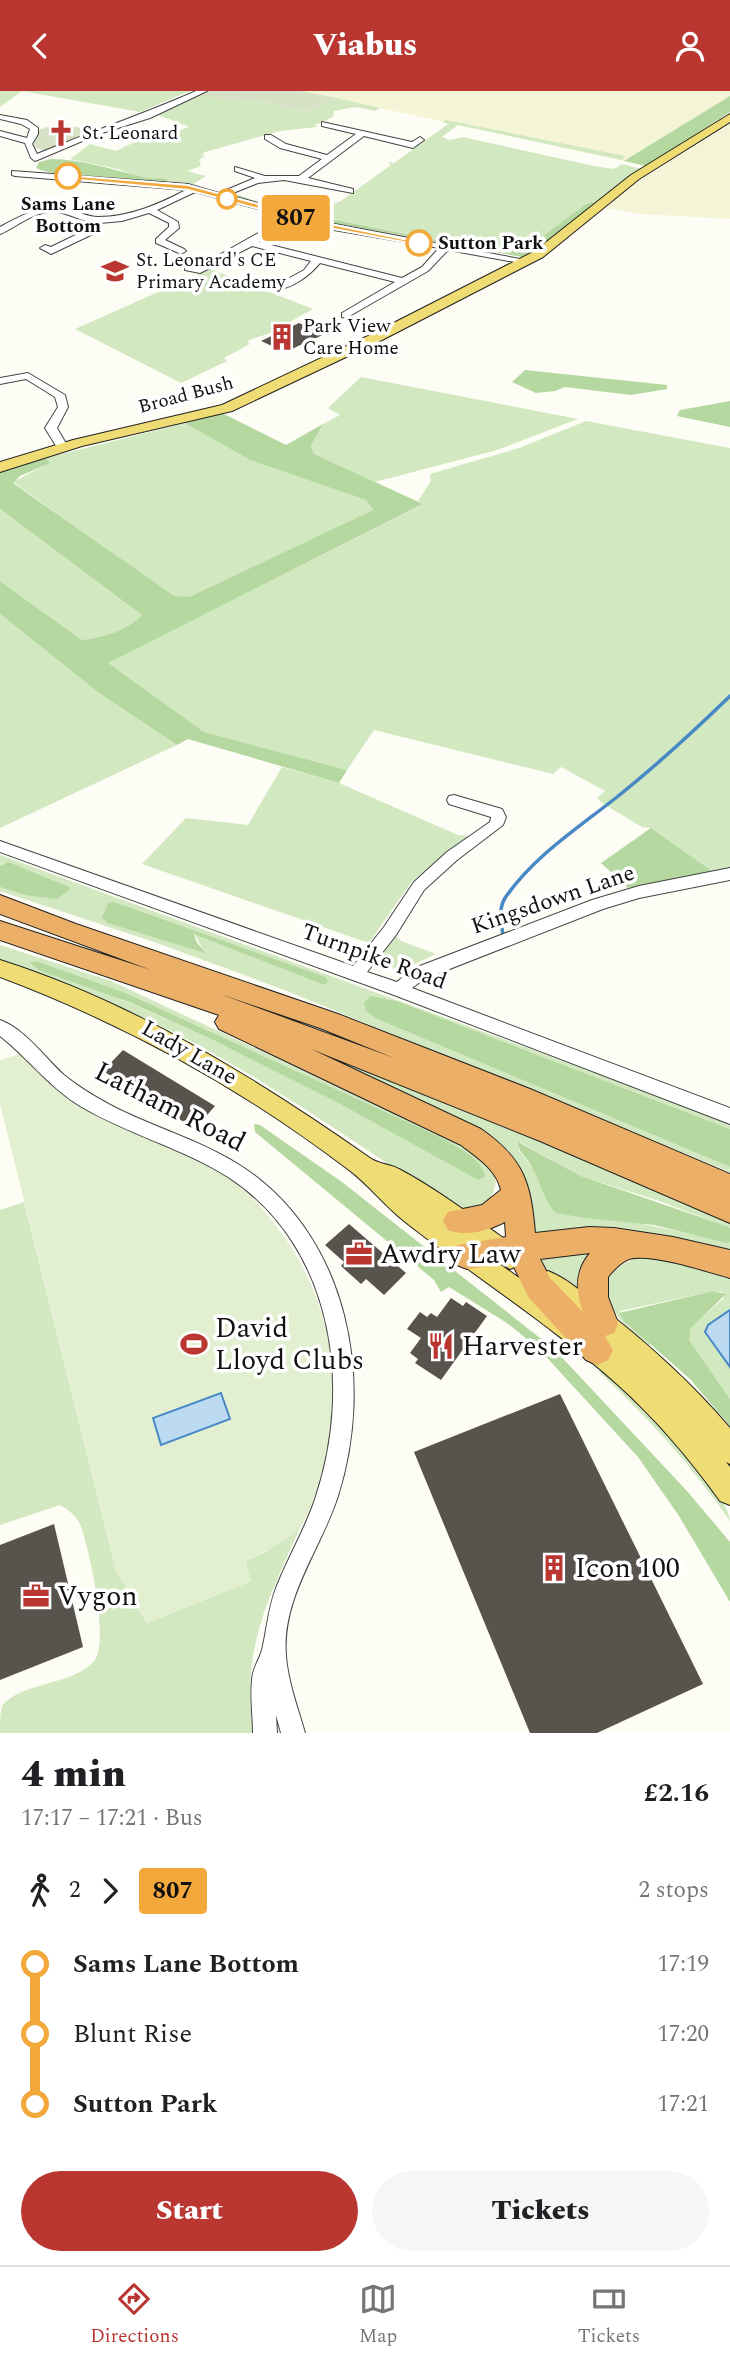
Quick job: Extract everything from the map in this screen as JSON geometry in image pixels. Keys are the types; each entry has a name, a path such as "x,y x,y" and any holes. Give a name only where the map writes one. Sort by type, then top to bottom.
{"highway":[{"path":"0,904 66,941 407,1074 730,1210"},
{"path":"0,911 471,1137 499,1158 517,1192 519,1258 545,1294 584,1332 600,1337"},
{"path":"0,930 66,941 340,1026 594,1128 730,1187"},
{"path":"458,1221 490,1217 504,1208 517,1192"},
{"path":"467,1255 519,1258 589,1240 673,1250 730,1264"},
{"path":"600,1337 589,1290 594,1273 604,1258 629,1245"}],"main road":[{"name":"Broad Bush","path":"0,467 62,447 233,405 387,332 526,261 556,242 635,177 730,117"},
{"name":"Lady Lane","path":"0,968 90,1002 171,1041 215,1066 363,1166 390,1176 519,1258"},
{"name":"Lady Lane","path":"363,1166 386,1192 467,1255 600,1337"},
{"path":"600,1337 662,1374 730,1450"},
{"path":"600,1337 627,1375 677,1425 730,1491"}],"street":[{"path":"35,158 96,132 135,121 203,91"},
{"path":"0,117 32,126 35,131 28,144 35,158 31,169"},
{"path":"334,118 321,125 413,145"},
{"path":"0,133 13,139 30,141"},
{"path":"301,179 363,133"},
{"path":"257,139 281,134"},
{"path":"268,137 282,146 328,157"},
{"path":"10,175 31,169 194,189 366,234 526,261"},
{"path":"238,169 262,178"},
{"path":"220,196 262,178 285,176 355,188 340,198"},
{"path":"0,231 40,210 55,208 96,220 149,210 194,189"},
{"path":"234,189 275,202"},
{"path":"149,210 173,220 174,227 159,241 181,251"},
{"path":"188,268 197,271 226,259 293,217"},
{"path":"45,249 51,251 94,230 96,220"},
{"path":"251,243 288,255 369,269 404,282"},
{"path":"351,309 430,266 446,247"},
{"path":"282,283 307,271 318,260"},
{"path":"0,381 27,376 39,368"},
{"path":"27,376 57,392 62,398 63,407 51,425 62,447"},
{"path":"356,974 390,931 419,886 452,856 496,825 499,817 497,813 454,800"},
{"name":"Turnpike Road","path":"0,846 400,990 730,1116"},
{"name":"Kingsdown Lane","path":"400,990 409,979 418,974 575,912 639,892 730,873"},
{"name":"Latham Road","path":"0,1027 82,1098 118,1118 212,1159 246,1179 273,1204 298,1235 321,1278 343,1348 343,1426 327,1497 281,1607 274,1648 263,1678 265,1733"},
{"name":"Latham Road","path":"274,1648 293,1733"}],"green space":[{"path":"0,91 22,91 0,107"},
{"path":"22,91 190,91 140,112"},
{"path":"208,91 302,91 336,98 309,112 262,102 196,96"},
{"path":"302,91 730,91 730,96 624,161"},
{"path":"196,96 262,102 308,112 336,98 380,108 375,111 355,107 334,111 333,117 315,125 317,127 280,131 205,152 202,155 205,156 199,160 201,166 187,171 206,176 192,185 137,176 118,169 70,159 90,144 116,151 145,137 154,140 189,127 156,114"},
{"path":"730,96 730,112 646,166 624,161"},
{"path":"446,120 625,156 622,160 458,125 442,137 450,140 463,137 594,166 614,169 622,164 645,170 598,201 545,243 520,256 308,214 341,201 391,165 388,162 394,163 448,124 443,122"},
{"path":"61,123 92,131 55,149 33,146 38,130"},
{"path":"730,124 730,219 641,214 607,208 622,192"},
{"path":"51,159 84,163 142,177 167,179 167,182 122,181 36,168 39,162"},
{"path":"238,195 267,205 310,211 308,214 497,252 538,240 585,205 591,202 597,204 530,255 522,257 318,220 235,197"},
{"path":"210,269 313,309 270,333 247,341 250,344 224,358 227,361 181,383 75,329"},
{"path":"525,370 667,385 667,389 631,395 565,387 536,393 512,382"},
{"path":"361,377 578,419 497,450 375,482 314,454 311,446 323,424 340,415 328,408"},
{"path":"730,401 730,427 677,416 680,410"},
{"path":"222,413 286,445 323,424 311,446 314,454 423,504 108,663 204,732 347,770 339,783 188,739 177,745 99,693 0,614 0,581 82,640 114,632 130,625 142,615 0,509 0,472 44,456 50,463 20,476 13,483 174,596 189,597 373,510 366,500 250,460 185,423"},
{"path":"586,421 730,448 730,868 712,871 651,828 642,827 602,803 597,798 605,791 561,767 553,774 374,730 347,770 204,732 107,663 418,507 423,504 418,501 431,481 430,474 519,448"},
{"path":"186,423 250,460 366,500 373,510 189,597 174,597 13,482 49,463 46,458"},
{"path":"0,509 142,615 130,625 114,632 82,640 0,581"},
{"path":"0,614 99,693 177,745 0,828"},
{"path":"282,767 339,783 458,835 468,836 412,881 369,943 142,864 186,818 248,825"},
{"path":"651,828 712,871 628,888 601,863"},
{"path":"0,855 730,1122 730,1129 400,1002 366,1011 377,1019 730,1167 730,1172 287,991 157,943 0,891 0,887 25,895 4,863 0,866","holes":["114,902 328,981 194,933 202,948"]},
{"path":"8,862 69,887 69,890 57,899 25,895 0,887 0,866"},
{"path":"114,902 325,977 328,981 322,984 194,934 205,953 108,923 102,918 108,903"},
{"path":"394,934 401,941 436,954 402,970 375,964"},
{"path":"0,945 111,981 475,1151 493,1174 493,1192 482,1211 458,1209 276,1091 202,1047 103,999 0,961","holes":["30,961 128,994 436,1135 469,1155 478,1180 370,1118 258,1061"]},
{"path":"29,962 39,962 128,994 436,1135 472,1157 483,1169 485,1176 478,1180 337,1102 211,1039 129,1002 39,970"},
{"path":"371,996 400,1002 730,1129 730,1167 377,1019 366,1011 364,1003"},
{"path":"296,1042 730,1219 730,1228 662,1202 581,1176 521,1143 519,1151 536,1172 547,1199 633,1222 730,1242 730,1256 530,1244 530,1202 526,1178 512,1156 500,1145"},
{"name":"David Lloyd Clubs","path":"20,1054 43,1077 68,1096 120,1125 201,1162 228,1178 255,1201 277,1227 306,1274 317,1298 330,1350 330,1431 320,1479 303,1523 284,1541 246,1560 251,1581 147,1623 116,1571 0,1104 0,1060"},
{"path":"254,1124 260,1125 342,1182 554,1349 687,1491 730,1542 730,1602 679,1516 638,1457 538,1348 507,1323 449,1287 441,1292 434,1280 255,1132"},
{"path":"518,1142 581,1176 726,1226 730,1228 730,1242 654,1225 556,1213 547,1201"},
{"path":"24,1202 116,1571 147,1623 251,1581 245,1561 267,1551 302,1523 269,1600 254,1650 250,1703 254,1733 0,1733 2,1706 10,1698 85,1669 94,1661 100,1635 93,1572 80,1524 74,1515 60,1505 0,1525 0,1210"},
{"path":"592,1250 574,1287 536,1264 534,1256"},
{"path":"640,1257 653,1257 730,1274 730,1399 689,1340 689,1329 724,1298 722,1292 713,1291 620,1311 624,1320 651,1344 646,1346 614,1311 606,1287 610,1276 621,1266"},
{"path":"713,1291 726,1294 690,1329 689,1340 730,1399 730,1426 690,1379 624,1321 619,1313"},
{"path":"598,1371 605,1371 677,1443 714,1488 726,1507 730,1521 668,1442"}],"water":[{"path":"730,1310 730,1367 705,1332 708,1325"},
{"path":"221,1393 230,1419 161,1445 153,1418"}],"building":[{"name":"Park View Care Home","path":"299,323 325,334 285,352 261,341"},
{"path":"123,1050 215,1106 195,1129 160,1107 156,1110 134,1097 138,1093 103,1071"},
{"name":"Awdry Law","path":"349,1224 406,1273 384,1295 366,1279 361,1284 341,1266 344,1262 325,1245"},
{"name":"Harvester","path":"451,1298 463,1306 466,1302 487,1316 441,1380 415,1363 418,1359 410,1353 421,1338 407,1329 420,1312 427,1317 431,1313 437,1317"},
{"name":"Icon 100","path":"560,1394 703,1684 597,1733 530,1733 414,1452"},
{"name":"Vygon","path":"54,1524 83,1647 0,1680 0,1545"}],"waterway":[{"path":"503,935 501,907 505,898 529,869 557,843 646,773 730,696"}],"bus line":[{"name":"807","path":"68,176 188,187 334,227 419,243"}],"place":[{"name":"St. Leonard","path":"61,133"},
{"name":"Sams Lane Bottom","path":"68,176"},
{"name":"Sutton Park","path":"419,243"},
{"name":"St. Leonard's CE Primary Academy","path":"115,271"},
{"name":"Park View Care Home","path":"282,337"},
{"name":"Awdry Law","path":"359,1254"},
{"name":"David Lloyd Clubs","path":"194,1344"},
{"name":"Harvester","path":"441,1346"},
{"name":"Icon 100","path":"554,1568"},
{"name":"Vygon","path":"36,1596"}]}
